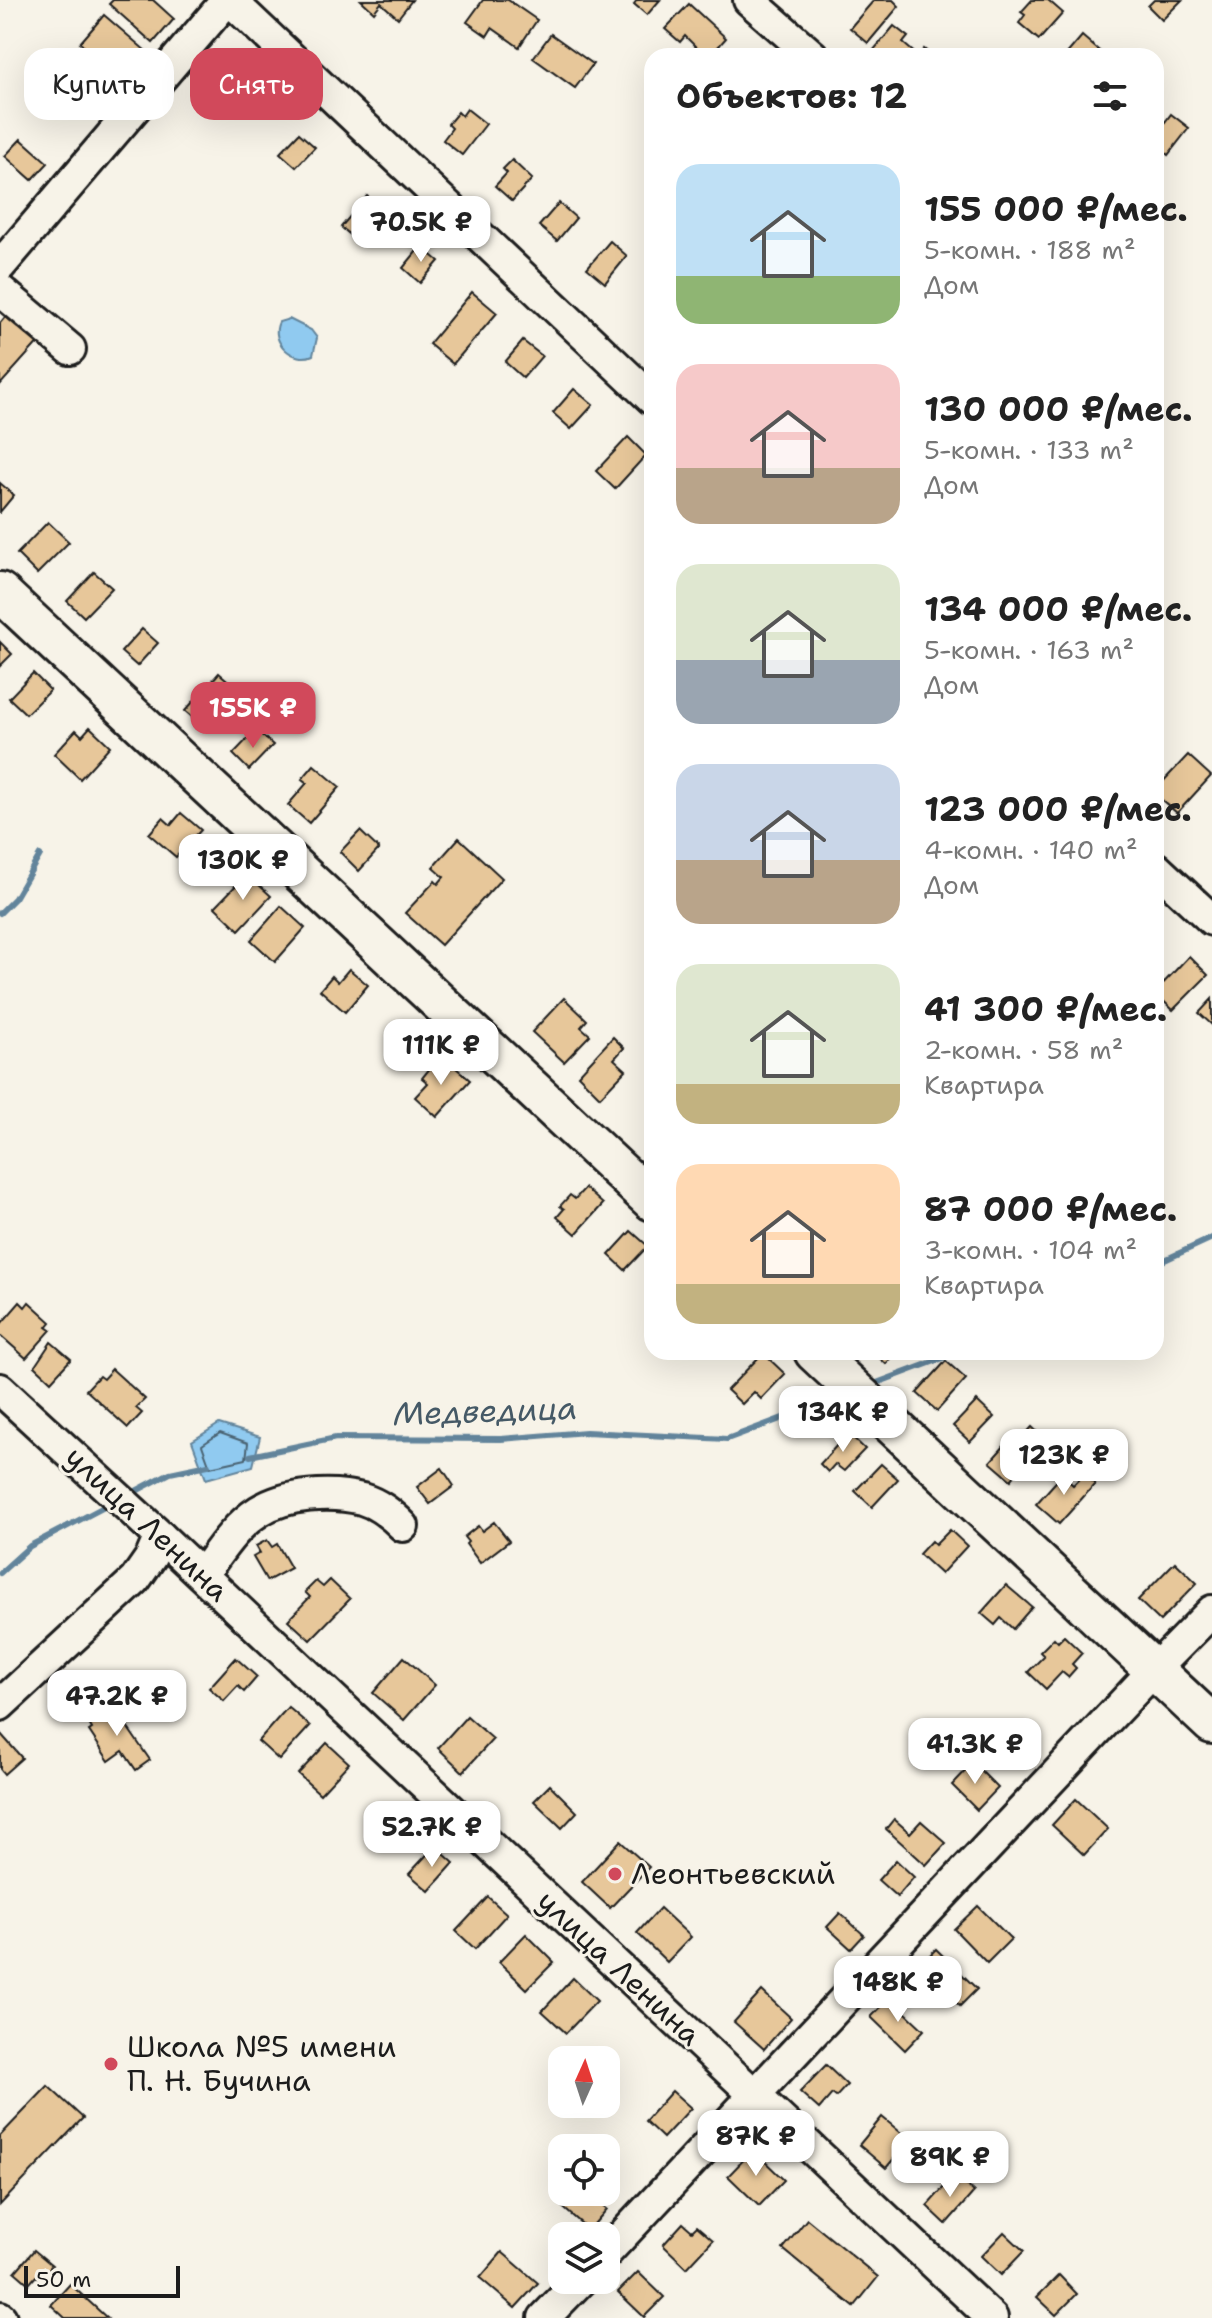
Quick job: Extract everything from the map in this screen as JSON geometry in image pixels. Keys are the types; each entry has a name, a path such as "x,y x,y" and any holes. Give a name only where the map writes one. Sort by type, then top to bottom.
{"main road":[{"path":"0,592 644,1194"},
{"path":"823,1360 1212,1724"}],"street":[{"path":"0,266 229,0 644,391"},
{"path":"749,0 804,48"},
{"path":"0,290 70,349"},
{"path":"1164,875 1212,920"},
{"name":"улица Ленина","path":"0,1389 992,2318"},
{"path":"202,1575 229,1537 260,1510 295,1498 330,1496 362,1499 386,1510 403,1526"},
{"path":"0,1705 135,1580 151,1557 160,1536"},
{"path":"620,2238 1212,1611"},
{"path":"544,2318 567,2294"}],"water":[{"path":"289,319 311,330 317,338 313,355 291,354 280,344 277,337 279,322"},
{"path":"219,1424 260,1437 253,1466 206,1479 192,1441"}],"building":[{"path":"113,0 153,0 174,19 153,43 109,4"},
{"path":"361,0 412,0 398,18 381,3 374,12"},
{"path":"483,0 508,0 537,20 519,47 492,28 487,36 467,22"},
{"path":"637,0 660,0 647,15 634,4"},
{"path":"874,0 893,0 899,6 868,43 850,28"},
{"path":"1032,0 1048,0 1063,13 1039,40 1019,23 1025,15 1021,12"},
{"path":"1154,0 1182,0 1162,20 1148,6"},
{"path":"689,4 726,38 717,48 697,48 685,36 680,42 665,29"},
{"path":"104,15 142,48 86,48 80,43"},
{"path":"894,26 908,37 903,43 909,48 875,48"},
{"path":"551,34 593,64 575,88 533,58"},
{"path":"1082,36 1096,48 1072,48"},
{"path":"467,109 486,124 462,155 443,140 452,128 448,124 458,112 462,116"},
{"path":"1171,114 1189,128 1168,155 1164,152 1165,122"},
{"path":"299,133 315,147 296,167 280,153"},
{"path":"21,139 48,163 32,180 5,156"},
{"path":"512,160 532,179 512,201 495,186 507,173 503,169"},
{"path":"367,196 385,211 359,242 341,227"},
{"path":"559,203 576,218 557,241 539,226"},
{"path":"610,241 627,256 605,283 587,268"},
{"path":"421,246 439,261 420,283 403,268"},
{"path":"472,292 497,313 453,364 429,344"},
{"path":"10,311 41,339 0,385 0,323"},
{"path":"523,341 542,356 523,378 505,362"},
{"path":"574,389 593,405 571,429 553,413"},
{"path":"628,437 644,453 644,457 615,489 596,471"},
{"path":"0,483 14,495 0,512"},
{"path":"48,522 69,542 37,574 17,554"},
{"path":"94,572 112,588 84,617 67,601"},
{"path":"142,629 158,643 137,666 121,652"},
{"path":"0,642 12,654 0,666"},
{"path":"33,673 50,690 26,714 9,698"},
{"path":"219,673 239,690 205,728 185,711"},
{"path":"90,727 110,746 80,779 54,754 76,730 82,736"},
{"path":"256,730 273,745 249,770 233,754"},
{"path":"1188,755 1211,776 1177,813 1164,802 1164,780"},
{"path":"314,765 340,787 309,823 288,805 307,783 302,779"},
{"path":"181,813 201,830 176,857 149,834 163,818 171,825"},
{"path":"360,831 379,849 359,871 340,852"},
{"path":"459,838 502,878 441,945 405,913 435,881 438,884 444,877 433,867"},
{"path":"247,874 271,896 239,930 215,907"},
{"path":"281,906 305,928 275,962 251,940"},
{"path":"1189,956 1208,975 1173,1010 1164,1002 1164,983"},
{"path":"349,969 368,985 345,1012 320,990 332,976 338,982"},
{"path":"564,998 587,1020 581,1027 590,1035 564,1062 532,1032"},
{"path":"1212,999 1212,1025 1199,1013"},
{"path":"613,1037 624,1048 614,1059 626,1070 600,1097 578,1075"},
{"path":"448,1061 470,1080 437,1117 415,1097 428,1083 422,1078 435,1062 442,1068"},
{"path":"585,1188 603,1204 576,1234 557,1217 564,1209 560,1206 570,1195 575,1199"},
{"path":"631,1231 644,1242 644,1250 625,1270 609,1255"},
{"path":"20,1302 25,1307 29,1302 51,1322 47,1327 51,1330 26,1358 0,1335 0,1325"},
{"path":"51,1342 71,1359 51,1381 35,1366"},
{"path":"756,1360 770,1360 785,1374 761,1399 754,1392 742,1404 727,1390"},
{"path":"946,1361 966,1379 937,1411 917,1393"},
{"path":"112,1369 145,1399 136,1408 142,1413 128,1428 86,1390 99,1376 103,1379"},
{"path":"977,1401 994,1417 970,1442 953,1426"},
{"path":"1032,1427 1046,1440 1011,1480 990,1462 1015,1434 1021,1439"},
{"path":"848,1433 865,1449 844,1471 835,1464 828,1472 820,1464"},
{"path":"881,1464 898,1479 872,1507 855,1491"},
{"path":"442,1468 454,1486 430,1504 417,1487"},
{"path":"1084,1474 1095,1484 1059,1524 1036,1504 1062,1475 1073,1485"},
{"path":"494,1522 509,1541 480,1563 464,1537 478,1526 482,1531"},
{"path":"950,1530 967,1546 941,1574 919,1554 931,1541 935,1545"},
{"path":"267,1540 272,1547 277,1544 291,1568 267,1581 253,1557 260,1553 256,1546"},
{"path":"1175,1562 1197,1583 1160,1621 1138,1600"},
{"path":"330,1580 350,1599 310,1640 288,1620 310,1597 305,1592 316,1581 323,1587"},
{"path":"1006,1585 1032,1607 1013,1629 1001,1618 995,1625 981,1613"},
{"path":"1064,1636 1082,1653 1072,1664 1076,1668 1068,1677 1062,1672 1046,1689 1028,1672 1044,1656 1040,1652 1054,1638 1058,1642"},
{"path":"404,1657 435,1685 404,1720 373,1693"},
{"path":"236,1658 257,1677 244,1692 238,1686 224,1701 209,1688"},
{"path":"112,1705 150,1760 136,1770 123,1751 109,1761 89,1731 92,1729 88,1722"},
{"path":"288,1707 310,1726 279,1760 258,1741"},
{"path":"467,1716 493,1739 463,1772 438,1748"},
{"path":"0,1733 22,1758 4,1774 0,1769"},
{"path":"327,1743 349,1763 320,1794 298,1774"},
{"path":"973,1763 998,1788 977,1810 952,1785"},
{"path":"550,1785 577,1812 562,1828 534,1801"},
{"path":"1076,1799 1108,1829 1084,1855 1052,1825"},
{"path":"394,1807 414,1826 392,1850 372,1831"},
{"path":"894,1819 910,1833 921,1821 946,1843 926,1865 886,1829"},
{"name":"Леонтьевский","path":"620,1841 649,1867 610,1908 582,1882"},
{"path":"435,1846 454,1863 429,1891 409,1874"},
{"path":"896,1860 914,1877 897,1897 878,1880"},
{"path":"488,1897 507,1914 475,1949 456,1931"},
{"path":"978,1906 1011,1939 987,1963 954,1929"},
{"path":"660,1908 691,1937 667,1962 637,1933"},
{"path":"840,1913 864,1935 851,1949 827,1927"},
{"path":"526,1934 554,1962 527,1989 499,1962"},
{"path":"936,1949 977,1989 960,2006 919,1966"},
{"path":"573,1978 597,2001 566,2033 542,2011"},
{"path":"762,1991 791,2018 764,2049 734,2022"},
{"path":"890,1998 924,2030 905,2050 871,2017"},
{"path":"826,2065 847,2085 836,2097 832,2094 819,2109 800,2092"},
{"path":"48,2086 83,2118 0,2205 0,2136"},
{"path":"672,2091 691,2108 663,2138 645,2121"},
{"path":"882,2117 917,2146 904,2161 897,2155 886,2168 859,2145"},
{"path":"753,2150 784,2180 759,2206 728,2176"},
{"path":"955,2175 974,2192 946,2224 927,2206"},
{"path":"561,2206 603,2206 607,2209 596,2222 580,2222"},
{"path":"807,2219 878,2277 854,2307 783,2249"},
{"path":"683,2223 692,2231 697,2226 713,2240 687,2268 663,2245"},
{"path":"1004,2232 1024,2251 1001,2275 981,2256"},
{"path":"34,2250 52,2265 40,2279 36,2276 29,2284 15,2272"},
{"path":"502,2252 538,2283 515,2308 480,2278"},
{"path":"638,2272 664,2297 644,2317 620,2294 620,2290"},
{"path":"1059,2275 1077,2294 1056,2315 1037,2297"},
{"path":"70,2284 107,2318 65,2318 51,2305"}],"waterway":[{"path":"0,913 15,898 40,855"},
{"name":"Медведица","path":"1164,1260 1212,1238"},
{"name":"Медведица","path":"874,1384 938,1360"},
{"name":"Медведица","path":"250,1456 336,1438 501,1439 586,1432 727,1439 836,1398"},
{"name":"Медведица","path":"136,1491 170,1473 208,1465"},
{"name":"Медведица","path":"0,1573 30,1546 104,1507"}],"place":[{"name":"Леонтьевский","path":"615,1874"},
{"name":"Школа №5 имени П. Н. Бучина","path":"111,2064"}]}
